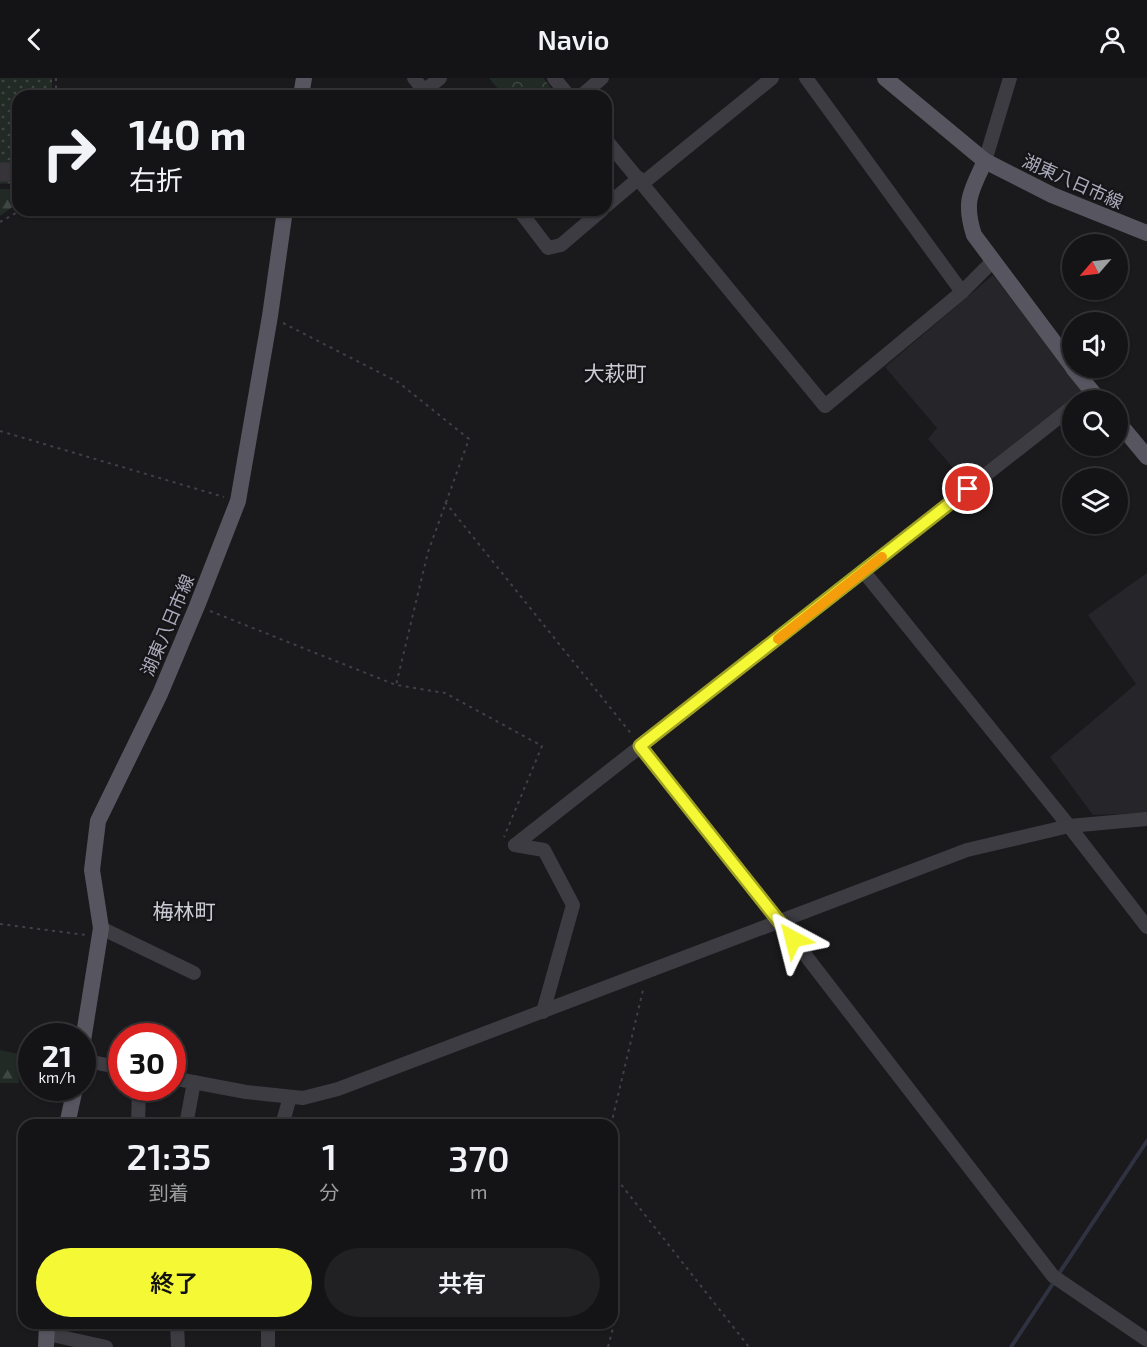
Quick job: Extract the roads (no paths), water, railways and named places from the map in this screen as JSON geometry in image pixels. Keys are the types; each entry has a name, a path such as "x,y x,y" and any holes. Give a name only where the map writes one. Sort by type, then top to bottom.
{"main road":[{"name":"湖東八日市線","path":"885,78 985,161 1052,195 1147,233"},
{"path":"985,161 968,198 969,218 974,235 1062,352"},
{"name":"湖東八日市線","path":"86,1023 100,932 92,870 98,821 198,606 238,501 270,316 284,216"},
{"path":"1128,434 1147,457"},
{"path":"68,1119 72,1101"}],"street":[{"path":"414,78 424,90"},
{"path":"429,90 440,78"},
{"path":"554,78 564,90"},
{"path":"588,90 602,78"},
{"path":"612,202 772,78"},
{"path":"806,78 962,292"},
{"path":"985,161 1010,78"},
{"path":"612,147 825,406 962,292 993,261"},
{"path":"524,216 548,248 561,245 595,216"},
{"path":"543,1012 573,905 544,850 515,845 1062,415"},
{"path":"864,572 1070,826 1147,927"},
{"path":"640,746 779,921 1053,1276 1147,1340"},
{"path":"186,1081 246,1092 303,1098 338,1089 967,850 1070,826 1147,819"},
{"path":"100,932 194,973"},
{"path":"187,1119 194,1082"},
{"path":"284,1119 290,1097"},
{"path":"138,1119 139,1101"},
{"path":"177,1329 178,1347"},
{"path":"268,1329 268,1347"},
{"path":"46,1335 106,1347"}],"waterway":[{"path":"1058,1275 1147,1141"},
{"path":"1011,1347 1054,1282"}],"district":[{"name":"大萩町","path":"615,372"},
{"name":"梅林町","path":"184,910"}]}
